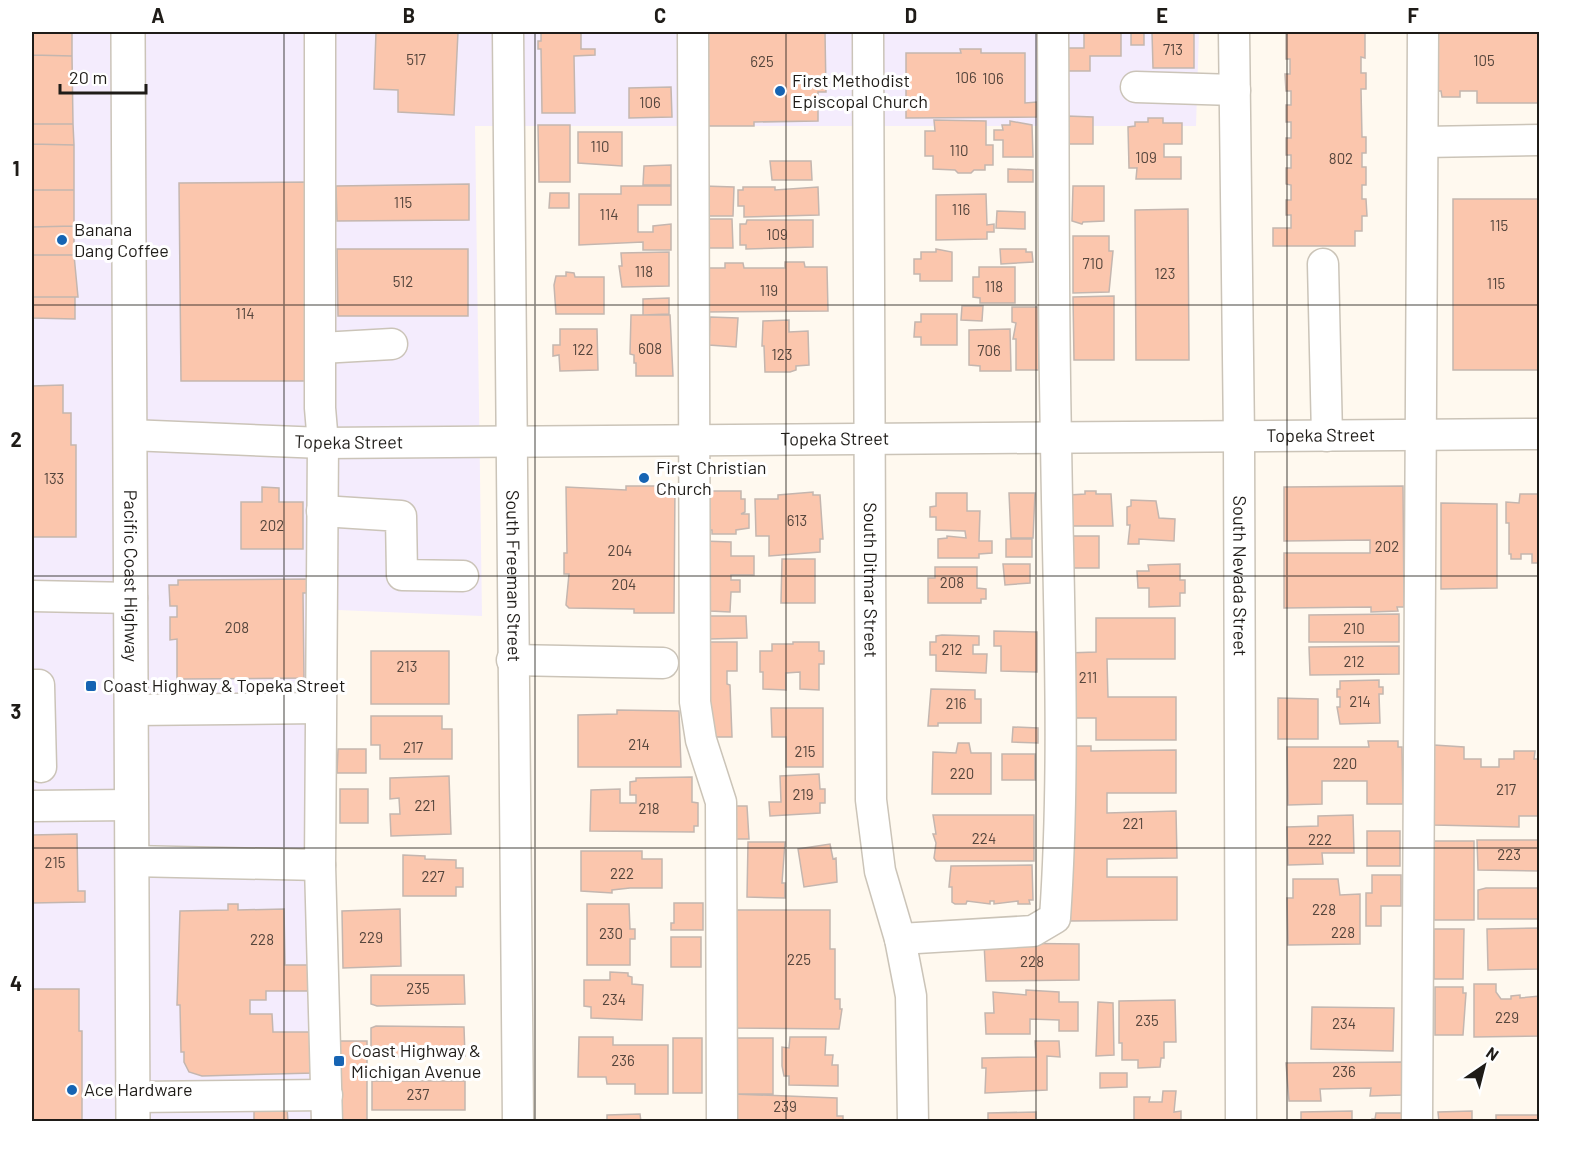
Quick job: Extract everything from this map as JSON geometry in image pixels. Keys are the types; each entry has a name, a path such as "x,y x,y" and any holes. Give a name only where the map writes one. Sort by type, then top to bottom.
{"main road":[{"name":"Pacific Coast Highway","path":"128,32 133,1109"}],"street":[{"path":"133,1109 327,1108 320,865 323,443 320,408 320,32"},
{"name":"South Freeman Street","path":"508,32 518,1122"},
{"path":"693,32 695,702 701,740 721,802 722,1122"},
{"name":"South Ditmar Street","path":"868,32 872,438 871,800 880,871 900,939 911,996 913,1122"},
{"path":"900,939 1033,931 1055,918 1060,854 1060,653 1053,32"},
{"name":"South Nevada Street","path":"1234,32 1239,438 1241,1122"},
{"path":"1418,1122 1423,434 1423,32"},
{"path":"1136,87 1235,90"},
{"path":"1423,142 1539,140"},
{"path":"1323,264 1327,436"},
{"path":"321,348 392,344"},
{"name":"Topeka Street","path":"130,435 323,443 1539,434"},
{"path":"322,511 401,516 402,575 463,576"},
{"path":"32,596 132,598"},
{"path":"512,660 663,663"},
{"path":"32,685 39,685 41,767"},
{"path":"132,710 320,708"},
{"path":"32,806 132,805"},
{"path":"131,861 320,865"}],"shaded area":[{"path":"32,32 1199,32 1196,126 475,126 482,616 338,610 331,815 334,1121 32,1121"}],"building":[{"path":"32,32 72,32 72,56 32,55"},
{"path":"376,32 458,32 454,115 398,112 398,90 374,89"},
{"path":"541,32 581,32 581,49 595,49 595,55 574,56 575,113 542,113 541,49 538,49"},
{"path":"699,32 825,32 826,92 818,92 818,121 754,122 754,126 708,126"},
{"path":"1084,32 1121,32 1121,56 1090,56 1090,71 1068,71 1068,48 1084,48"},
{"path":"1131,32 1144,32 1144,45 1131,45"},
{"path":"1152,32 1194,32 1194,68 1153,68"},
{"path":"1286,32 1365,32 1365,58 1361,57 1361,73 1366,73 1366,89 1361,89 1362,137 1366,137 1366,153 1362,153 1362,167 1366,167 1366,185 1362,185 1362,199 1366,199 1367,216 1362,216 1362,231 1355,231 1355,246 1273,246 1273,228 1291,228 1291,215 1286,215 1286,200 1291,200 1291,185 1286,184 1286,168 1291,168 1291,155 1286,155 1286,138 1291,138 1291,122 1286,122 1286,105 1291,105 1291,91 1286,91 1285,74 1290,74 1290,59 1286,59"},
{"path":"1429,32 1540,32 1540,103 1477,103 1477,91 1460,91 1460,97 1442,97 1441,91 1430,91"},
{"path":"960,49 981,49 981,53 1025,53 1025,103 1037,102 1037,117 906,118 906,53 961,53"},
{"path":"32,55 72,56 73,124 32,124"},
{"path":"671,87 672,117 629,118 629,88"},
{"path":"1067,116 1093,117 1093,144 1067,144"},
{"path":"1148,118 1163,118 1163,123 1182,123 1182,144 1164,144 1164,157 1181,157 1181,179 1136,179 1137,168 1129,168 1128,127 1135,126 1135,122 1148,122"},
{"path":"934,120 986,121 986,145 993,145 993,165 985,165 985,170 974,170 971,173 933,169 933,156 925,156 925,131 935,131"},
{"path":"1010,121 1032,125 1033,157 1003,157 1003,140 994,140 994,130 1003,130 1002,125 1010,125"},
{"path":"32,124 73,124 74,145 32,144"},
{"path":"538,125 570,125 570,182 539,182"},
{"path":"578,132 622,132 622,166 578,163"},
{"path":"32,144 74,145 74,190 32,190"},
{"path":"770,161 811,161 812,180 772,180"},
{"path":"671,165 671,185 643,185 644,166"},
{"path":"1008,169 1033,170 1033,182 1008,182"},
{"path":"313,182 315,381 181,381 179,183"},
{"path":"469,184 469,220 337,221 336,186"},
{"path":"621,186 671,186 671,205 638,205 638,232 653,232 653,226 671,224 671,250 643,250 643,242 579,245 579,194 621,194"},
{"path":"704,186 734,187 733,216 703,216"},
{"path":"1073,186 1104,186 1104,221 1083,222 1082,224 1072,221"},
{"path":"743,187 775,187 775,190 818,187 819,215 744,217 744,206 738,206 738,190 743,190"},
{"path":"32,190 74,190 74,226 32,227"},
{"path":"550,193 569,193 569,208 549,208"},
{"path":"986,194 987,225 994,224 994,232 987,232 987,239 936,240 936,195"},
{"path":"1453,199 1540,199 1540,370 1453,370"},
{"path":"1188,209 1189,360 1136,360 1135,210"},
{"path":"997,211 1025,212 1025,229 996,228"},
{"path":"704,219 732,219 733,248 704,248"},
{"path":"747,220 813,220 813,247 746,249 746,245 740,245 740,224 746,224"},
{"path":"74,226 74,255 32,255 32,227"},
{"path":"1073,236 1109,236 1109,251 1113,251 1109,292 1073,293"},
{"path":"337,249 468,249 468,316 338,316"},
{"path":"936,249 952,252 952,281 920,281 920,274 914,274 914,259 921,259 921,252 936,252"},
{"path":"1000,249 1026,249 1026,252 1032,252 1033,262 1001,264"},
{"path":"669,252 669,286 622,287 619,266 622,266 621,253"},
{"path":"32,255 74,255 78,297 32,297"},
{"path":"785,262 804,262 805,267 827,267 828,311 703,312 703,268 725,268 725,263 743,263 744,268 785,268"},
{"path":"979,267 1015,267 1015,303 980,303 980,298 973,297 973,277 979,277"},
{"path":"566,272 574,273 575,277 604,277 604,314 556,314 554,285 556,276 566,276"},
{"path":"1114,296 1114,360 1074,360 1073,297"},
{"path":"32,297 75,297 75,319 32,318"},
{"path":"669,298 669,314 643,315 643,299"},
{"path":"962,306 983,306 982,321 961,320"},
{"path":"1012,307 1038,307 1039,370 1016,370 1016,339 1013,339 1016,323 1012,322"},
{"path":"921,314 957,314 957,345 921,345 921,337 914,337 915,322 921,322"},
{"path":"631,315 670,315 673,376 636,376 634,355 630,354"},
{"path":"710,317 738,318 736,347 709,345"},
{"path":"789,320 789,332 808,331 809,365 796,366 796,370 790,372 765,372 764,346 762,346 763,321"},
{"path":"560,329 597,329 598,370 560,371 559,355 553,356 553,345 560,345"},
{"path":"1010,329 1011,371 980,371 980,366 969,365 969,330"},
{"path":"63,385 63,413 71,413 71,445 76,445 76,537 32,537 32,386"},
{"path":"626,486 675,486 674,613 634,613 634,609 569,608 566,605 569,574 564,574 564,553 567,553 566,487 626,490"},
{"path":"1403,486 1404,607 1397,607 1398,611 1371,612 1371,607 1284,608 1284,553 1370,553 1370,540 1284,541 1284,487"},
{"path":"262,487 279,488 279,502 303,502 303,549 241,549 241,502 262,502"},
{"path":"708,491 741,491 741,499 745,499 745,512 741,514 749,514 749,528 736,530 736,534 712,534 712,530 708,530"},
{"path":"1085,491 1111,494 1113,526 1071,526 1069,495 1085,494"},
{"path":"813,492 813,495 820,495 823,539 820,539 820,552 769,556 769,536 756,536 755,499 778,499 778,495"},
{"path":"936,493 967,493 967,511 980,511 979,541 992,541 992,553 979,554 979,558 938,558 938,539 947,538 947,536 966,538 965,531 936,530 936,517 930,517 930,507 936,506"},
{"path":"1009,493 1035,493 1033,538 1011,538"},
{"path":"1520,494 1538,494 1540,563 1532,563 1532,554 1521,554 1521,559 1511,559 1511,554 1509,554 1506,502 1519,503"},
{"path":"1131,500 1156,501 1159,518 1175,519 1174,541 1139,539 1139,544 1128,544 1130,525 1127,525 1127,507 1131,506"},
{"path":"1441,503 1497,504 1497,588 1441,589"},
{"path":"1070,536 1099,536 1099,568 1070,568"},
{"path":"1006,539 1032,539 1032,557 1006,557"},
{"path":"703,541 731,542 731,556 754,556 754,575 731,575 731,580 740,580 740,592 731,592 730,612 710,611 710,573 703,573 704,560 710,560 710,552 703,552"},
{"path":"782,559 815,559 815,603 781,603"},
{"path":"1003,564 1030,564 1030,583 1005,585"},
{"path":"1180,564 1180,580 1185,580 1185,593 1180,593 1180,606 1149,607 1149,588 1138,588 1137,571 1149,571 1148,565"},
{"path":"935,567 977,567 977,588 986,589 986,599 981,599 981,603 928,603 928,578 935,578"},
{"path":"312,579 312,593 303,593 304,678 177,679 177,639 170,640 170,617 177,617 177,606 170,606 169,585 178,585 178,580"},
{"path":"1399,614 1399,642 1309,642 1309,615"},
{"path":"709,616 746,616 747,638 709,639"},
{"path":"1096,618 1175,618 1175,659 1107,659 1108,697 1176,697 1176,740 1096,740 1096,718 1071,718 1067,653 1096,652"},
{"path":"994,631 1037,632 1037,672 1001,671 1001,646 994,646"},
{"path":"936,636 979,636 979,645 973,645 973,654 987,654 986,673 936,671 936,655 930,655 930,642 936,642"},
{"path":"705,642 737,642 737,671 727,671 727,684 730,685 732,737 711,737"},
{"path":"793,642 819,642 819,651 824,651 824,664 819,664 819,690 800,689 800,672 786,673 786,690 763,689 760,651 772,651 772,644 793,644"},
{"path":"1399,646 1399,674 1310,675 1309,647"},
{"path":"371,651 449,651 449,704 371,704"},
{"path":"1379,680 1379,687 1383,687 1383,694 1379,694 1380,723 1340,724 1337,707 1340,707 1340,697 1337,697 1337,689 1340,689 1340,681"},
{"path":"931,689 975,690 975,699 981,699 981,723 938,723 938,726 928,726"},
{"path":"1278,698 1318,699 1318,739 1278,739"},
{"path":"771,708 823,708 823,767 786,767 786,737 772,737"},
{"path":"617,710 679,711 681,767 578,767 578,715 617,714"},
{"path":"371,716 442,716 442,729 452,729 452,759 380,759 380,745 371,745"},
{"path":"1013,727 1038,728 1038,743 1012,742"},
{"path":"1368,741 1398,741 1398,747 1402,747 1403,804 1367,804 1367,781 1322,781 1322,804 1288,805 1287,747 1369,747"},
{"path":"958,743 969,743 971,753 991,753 991,794 932,794 933,752 956,753"},
{"path":"1434,745 1464,747 1464,759 1481,759 1481,767 1499,767 1499,759 1514,759 1514,751 1535,751 1534,759 1540,759 1540,816 1519,816 1519,827 1434,825"},
{"path":"1072,746 1091,746 1091,751 1176,750 1176,793 1107,793 1107,813 1176,811 1177,858 1107,859 1107,877 1177,877 1177,920 1070,921 1068,751"},
{"path":"338,749 366,749 366,773 337,773"},
{"path":"1002,754 1035,754 1035,780 1002,780"},
{"path":"819,774 820,789 825,789 825,803 820,803 820,813 770,816 769,802 781,802 780,776"},
{"path":"449,776 451,834 391,836 390,814 400,814 399,798 390,799 390,778"},
{"path":"692,777 692,802 698,803 698,826 694,826 694,832 590,831 591,790 620,789 620,803 636,803 636,795 630,795 630,782 636,781 636,778"},
{"path":"340,789 368,789 368,823 340,823"},
{"path":"729,806 747,806 749,839 731,839"},
{"path":"933,815 1034,815 1034,861 936,861 934,858 936,843 933,834 936,834"},
{"path":"1353,815 1354,853 1322,853 1323,864 1288,865 1287,827 1318,826 1318,816"},
{"path":"1367,831 1400,831 1400,866 1367,866"},
{"path":"77,834 78,891 85,891 85,902 32,903 32,835"},
{"path":"1477,840 1540,840 1540,871 1478,870"},
{"path":"1434,841 1474,841 1474,920 1434,920"},
{"path":"748,842 785,842 782,883 785,883 785,898 747,897"},
{"path":"830,844 833,859 836,858 837,882 804,887 798,849"},
{"path":"581,851 642,851 642,859 662,859 662,888 630,888 612,890 612,893 581,891"},
{"path":"403,855 425,856 425,859 456,860 456,868 463,868 463,887 456,887 456,896 403,896"},
{"path":"1032,865 1033,900 1029,900 1030,904 1018,904 1018,901 994,904 994,901 990,901 990,904 967,901 966,904 955,904 952,902 952,887 949,887 951,866"},
{"path":"1372,875 1401,875 1401,906 1381,906 1381,926 1366,926 1366,893 1372,893"},
{"path":"1293,879 1338,879 1340,895 1360,894 1360,944 1288,945 1287,898 1293,898"},
{"path":"1540,888 1540,919 1478,919 1478,890"},
{"path":"674,903 703,903 703,930 671,930 671,923 674,923"},
{"path":"228,904 238,904 238,910 284,909 285,965 309,965 310,991 266,991 266,1000 250,1000 250,1014 272,1014 273,1032 313,1032 314,1073 202,1076 189,1072 184,1062 184,1052 181,1052 180,1005 177,1005 180,911 228,910"},
{"path":"587,904 629,904 630,929 635,929 635,939 630,939 630,965 587,965"},
{"path":"400,909 401,966 343,968 342,911"},
{"path":"732,910 830,910 830,949 835,949 835,999 840,999 840,1009 842,1009 839,1029 732,1028"},
{"path":"1540,928 1540,969 1488,970 1487,929"},
{"path":"1434,929 1464,929 1463,979 1434,979"},
{"path":"671,937 701,937 701,967 671,967"},
{"path":"984,943 1079,944 1079,980 986,981"},
{"path":"610,972 628,973 628,976 632,977 632,984 643,985 642,1020 591,1018 591,1007 584,1006 584,980 610,980"},
{"path":"371,975 464,975 465,1004 377,1006 371,1004"},
{"path":"1474,984 1496,984 1496,992 1501,999 1511,999 1511,996 1520,995 1520,998 1540,996 1540,1036 1474,1037"},
{"path":"1435,987 1463,987 1463,993 1466,993 1463,1035 1435,1035"},
{"path":"34,989 79,989 79,1031 82,1031 82,1122 32,1122 32,993"},
{"path":"1026,990 1059,992 1059,1002 1078,1002 1078,1031 1059,1031 1059,1020 1030,1019 1030,1034 986,1034 985,1013 994,1013 993,992 1026,995"},
{"path":"1175,1000 1176,1042 1164,1042 1164,1058 1161,1058 1160,1067 1138,1068 1138,1060 1122,1060 1122,1043 1119,1043 1119,1001"},
{"path":"1098,1002 1113,1003 1114,1055 1096,1056"},
{"path":"1312,1007 1394,1008 1393,1051 1311,1049"},
{"path":"376,1026 464,1027 465,1056 371,1057 371,1028"},
{"path":"579,1037 613,1037 613,1045 668,1045 668,1094 635,1094 635,1084 607,1084 606,1077 578,1077"},
{"path":"790,1037 826,1037 825,1055 833,1055 832,1065 838,1065 838,1086 789,1085 789,1076 784,1076 782,1066 782,1047 789,1048"},
{"path":"673,1038 702,1038 702,1093 673,1093"},
{"path":"732,1038 773,1038 773,1094 733,1094"},
{"path":"339,1041 367,1041 367,1122 339,1122"},
{"path":"1035,1041 1059,1041 1060,1057 1047,1056 1047,1090 985,1093 986,1068 982,1068 982,1058 1036,1057"},
{"path":"1402,1062 1402,1095 1370,1096 1371,1088 1320,1089 1321,1101 1289,1101 1286,1063"},
{"path":"1100,1073 1127,1073 1127,1087 1100,1088"},
{"path":"372,1081 465,1081 465,1110 372,1110"},
{"path":"1163,1091 1176,1091 1174,1112 1181,1111 1181,1122 1134,1122 1134,1097 1150,1097 1149,1102 1162,1102"},
{"path":"733,1094 837,1098 837,1116 843,1116 843,1122 732,1122"},
{"path":"254,1108 287,1108 288,1122 254,1122"},
{"path":"1352,1111 1352,1122 1301,1122 1301,1112"},
{"path":"1472,1111 1472,1122 1439,1122 1438,1112"},
{"path":"1036,1112 1036,1122 988,1122 988,1113"},
{"path":"1376,1113 1402,1113 1402,1122 1372,1122"},
{"path":"640,1114 641,1122 607,1122 607,1115"},
{"path":"1496,1115 1540,1115 1540,1122 1496,1122"}],"place":[{"name":"First Methodist Episcopal Church","path":"780,91"},
{"name":"Banana Dang Coffee","path":"62,240"},
{"name":"First Christian Church","path":"644,478"},
{"name":"Coast Highway & Topeka Street","path":"91,686"},
{"name":"Coast Highway & Michigan Avenue","path":"339,1061"},
{"name":"Ace Hardware","path":"72,1090"}]}
